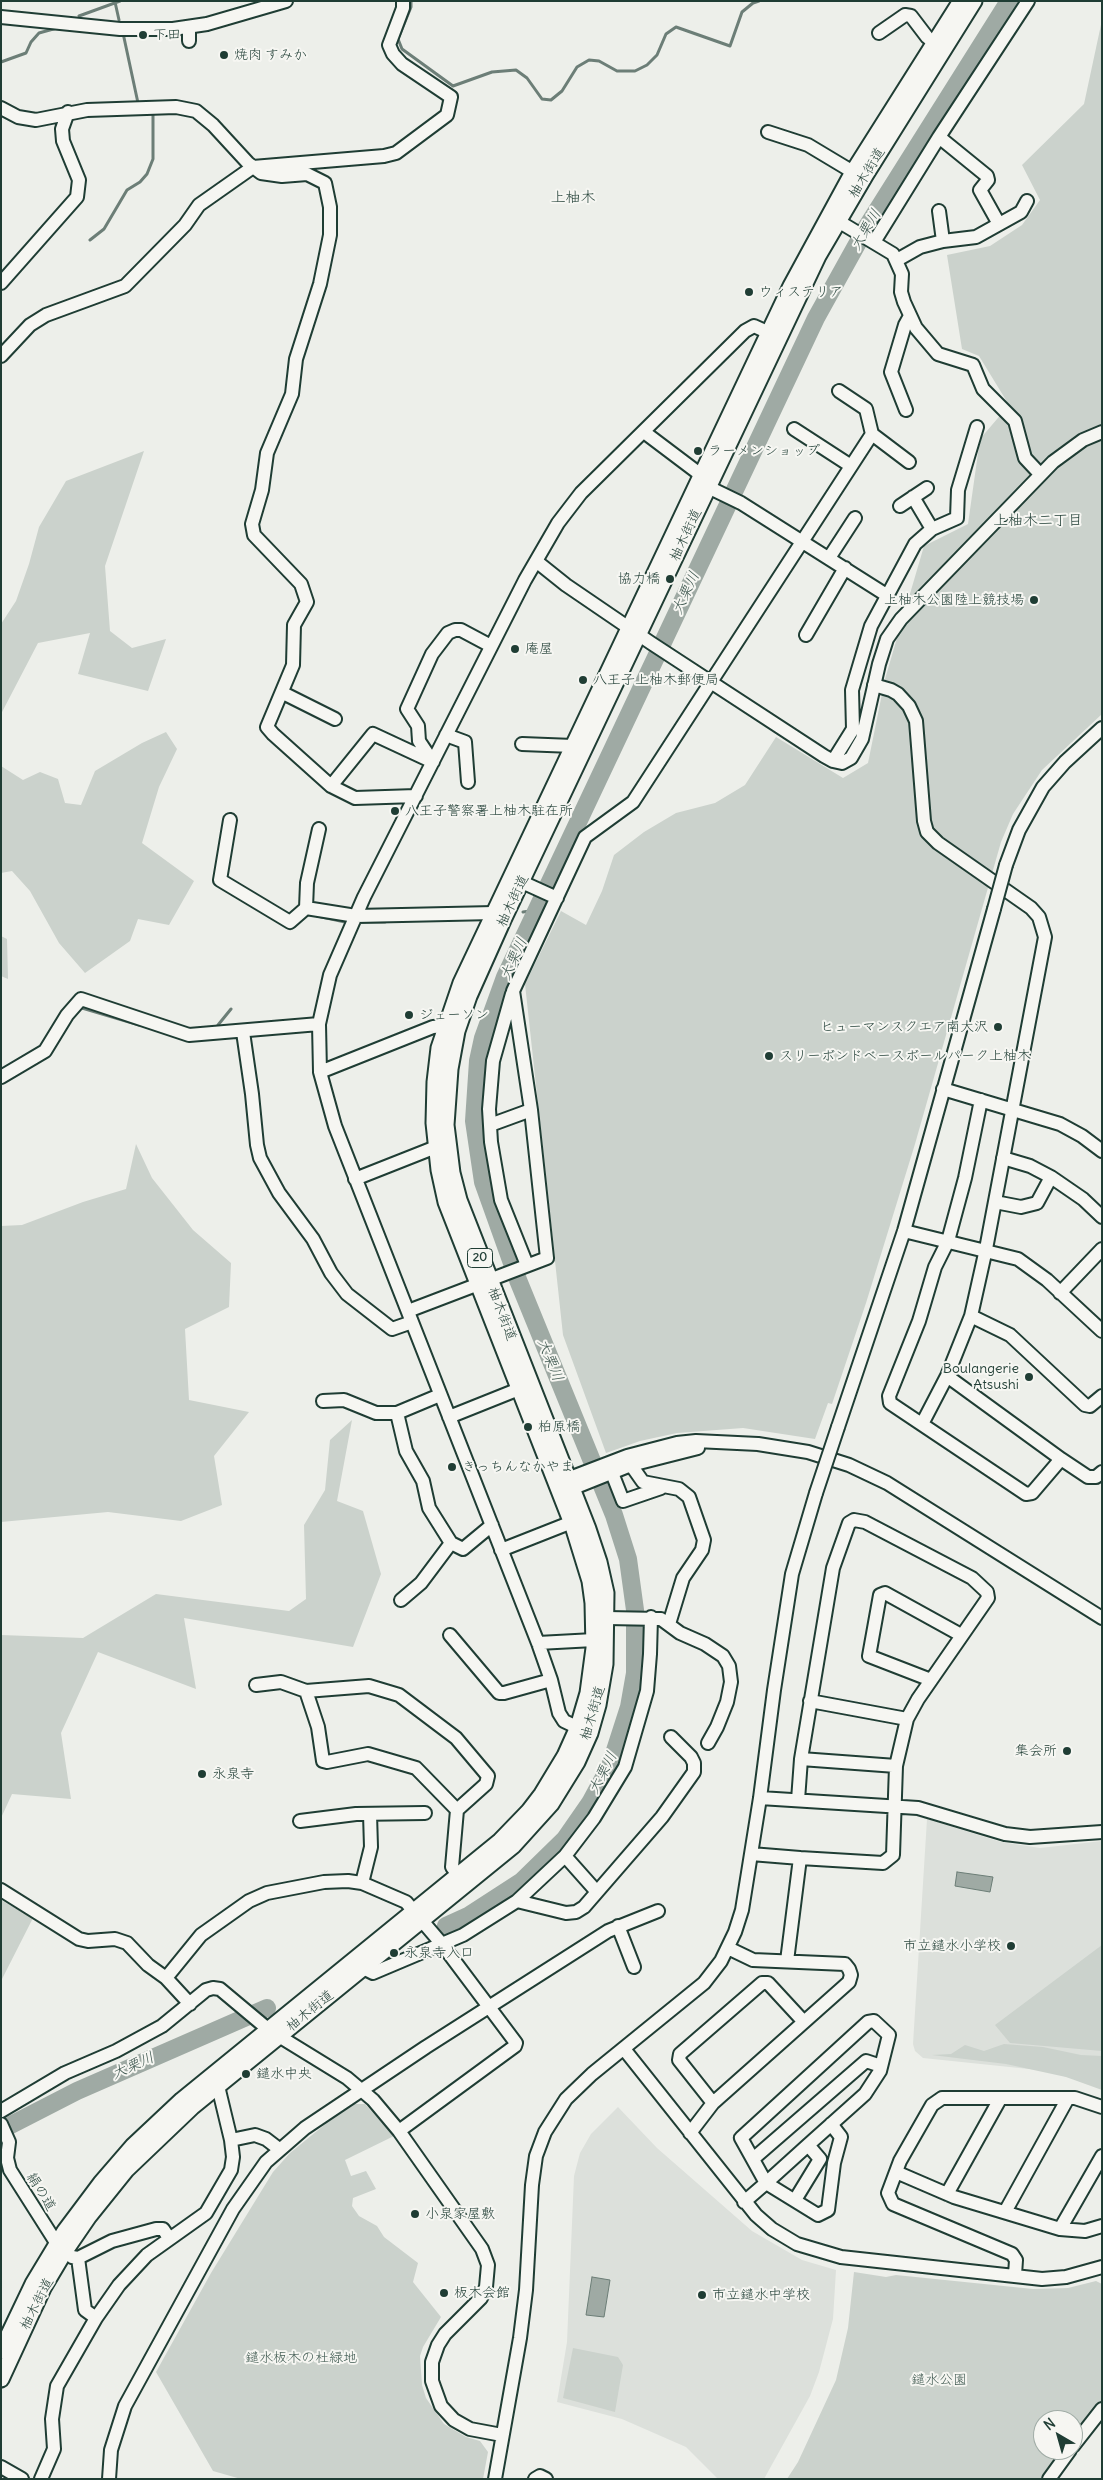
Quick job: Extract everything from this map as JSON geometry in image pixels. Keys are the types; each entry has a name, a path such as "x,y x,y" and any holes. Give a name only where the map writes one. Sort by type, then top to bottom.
{"main road":[{"name":"柚木街道","path":"1,2379 43,2288 89,2216 126,2170 166,2130 218,2086 268,2029 363,1968 513,1846 533,1826 565,1783 584,1730 602,1688 607,1618 606,1593 599,1562 519,1389 484,1283 452,1174 447,1144 446,1104 453,1050 460,1017 710,485 810,248 853,172 961,1"},
{"name":"柚木街道","path":"774,335 838,221 974,1"},
{"name":"柚木街道","path":"1,2351 33,2284 67,2251 101,2182 133,2146 166,2114 268,2029 422,1919 458,1875 500,1841 530,1811 584,1730 594,1640 593,1603 590,1581 572,1522 565,1485 484,1283 446,1202 436,1147 435,1082 445,1026 461,983 494,914 522,882 573,746 639,635"}],"street":[{"path":"1,17 120,29 149,30 189,27 247,6 286,1"},
{"path":"1,356 30,325 46,314 125,286 185,225 199,205 253,167 384,156 396,152 447,115 451,97 402,64 393,54 389,45 404,1"},
{"path":"873,241 1028,1"},
{"path":"878,32 905,15 911,16 934,43"},
{"path":"189,27 189,41"},
{"path":"1,108 18,117 36,120 68,112 176,107 196,112 213,125 261,173 282,176 308,174 325,183 330,207 330,235 320,284 296,359 292,394 267,453 262,490 252,524 254,535 301,584 306,592 307,602 294,625 293,665 283,693 267,726 273,734 331,786 355,798 416,796"},
{"path":"1,283 77,197 79,180 63,141 62,129 68,112"},
{"path":"768,132 808,145 853,172"},
{"path":"939,137 988,176 988,180 980,190 999,224"},
{"path":"897,260 920,247 943,240 976,237 1021,212 1027,201"},
{"path":"939,211 943,240"},
{"path":"838,221 893,254 902,274 901,292 916,328 938,354 973,365 983,389 1015,420 1025,458 1040,474"},
{"path":"906,410 891,372 905,325 910,316"},
{"path":"584,1730 564,1720 560,1714 538,1643 355,1179 330,1112 320,1072 319,1024 330,974 356,916 491,646 553,530 575,500 748,328 754,326 774,335"},
{"path":"839,391 866,409 872,434 909,462"},
{"path":"832,761 853,729 852,690 871,626 915,544 932,529 957,518 958,490 977,427"},
{"path":"794,429 851,466"},
{"path":"644,432 710,485 803,541 888,596"},
{"path":"536,561 566,585 667,654 832,761 842,763 848,761 857,750 862,739 885,645 901,619 1040,474 1075,444 1102,432"},
{"path":"525,1266 501,1200 490,1125 493,1061 513,991 585,837 633,802 872,434"},
{"path":"900,506 926,488"},
{"path":"913,497 932,529"},
{"path":"830,558 855,518"},
{"path":"806,635 845,568"},
{"path":"433,762 419,741 418,726 407,710 432,654 448,632 455,630 461,630 491,646"},
{"path":"874,685 898,694 909,706 916,721 924,821 927,832 938,843 1026,904 1039,917 1043,924 1045,937 1044,951 986,1250 970,1316 947,1376 922,1424"},
{"path":"283,693 334,719"},
{"path":"495,2479 522,2319 532,2185 536,2156 545,2132 566,2099 592,2074 699,1989 713,1973 728,1948 742,1910 792,1574 816,1493 904,1231 1006,865 1019,830 1036,797 1051,777 1100,732"},
{"path":"331,786 373,734 433,762"},
{"path":"446,735 465,742 468,782"},
{"path":"522,744 573,746"},
{"path":"230,820 220,880 290,922 306,908 307,883 319,829"},
{"path":"522,882 556,898"},
{"path":"306,908 356,916 494,914"},
{"path":"242,1032 260,1158 279,1193 314,1239 331,1273 347,1294 392,1329 410,1317 484,1283 547,1258 531,1110 513,991"},
{"path":"1,1076 45,1051 67,1015 81,999 189,1035 319,1024"},
{"path":"320,1072 433,1027 445,1026"},
{"path":"943,1089 1060,1124 1102,1151"},
{"path":"981,1100 965,1178 948,1241 935,1267 919,1321 889,1396 890,1403 1026,1494 1032,1493 1061,1459"},
{"path":"490,1125 531,1110"},
{"path":"355,1179 436,1147"},
{"path":"1003,1158 1030,1166 1051,1177 1083,1199 1102,1217"},
{"path":"995,1202 1021,1207 1037,1203 1051,1177"},
{"path":"904,1231 1018,1259 1060,1293 1102,1331"},
{"path":"1060,1293 1102,1249"},
{"path":"970,1316 1010,1335 1085,1405 1090,1406 1102,1396"},
{"path":"947,1376 1088,1477 1096,1477 1102,1472"},
{"path":"449,1417 519,1389"},
{"path":"323,1401 344,1400 376,1413 396,1414 440,1395"},
{"path":"396,1414 406,1451 422,1481 429,1508 451,1543 463,1549 492,1525"},
{"path":"607,1471 658,1446 696,1441 758,1444 798,1450 839,1461 866,1472 912,1498 1102,1618"},
{"path":"565,1485 586,1477 665,1455 725,1442"},
{"path":"631,1466 643,1482 661,1488 679,1490 689,1496 704,1540 702,1550 683,1578 670,1624"},
{"path":"607,1471 624,1501 661,1488"},
{"path":"751,1854 883,1863 893,1856 896,1766 907,1719 961,1635 988,1598 987,1592 963,1573 878,1527 865,1522 854,1520 849,1523 833,1568 801,1759 798,1800"},
{"path":"501,1550 572,1522"},
{"path":"401,1600 421,1583 451,1543"},
{"path":"931,1680 869,1656 880,1595 885,1593 961,1635"},
{"path":"363,1968 373,1973 440,1942 463,1935 517,1901 565,1856 594,1818 625,1767 646,1691 650,1654 649,1617"},
{"path":"607,1618 649,1617 661,1619 680,1633 705,1644 723,1656 729,1666 731,1682 727,1702 708,1743"},
{"path":"450,1635 499,1692 504,1693 551,1680"},
{"path":"538,1643 594,1640"},
{"path":"256,1686 280,1682 306,1692 369,1686 399,1695 456,1738 486,1771 488,1776 486,1784 457,1810 452,1867 458,1875"},
{"path":"306,1692 318,1727 323,1761 327,1762 368,1754 416,1768 457,1810"},
{"path":"810,1701 907,1719"},
{"path":"517,1901 566,1913 576,1912 597,1892 662,1817 694,1772 694,1763 691,1757 671,1737"},
{"path":"801,1759 896,1766"},
{"path":"760,1798 895,1806 937,1812 1019,1836 1042,1838 1102,1832"},
{"path":"300,1821 370,1814 425,1813"},
{"path":"362,1883 371,1848 370,1814"},
{"path":"565,1856 597,1892"},
{"path":"787,1961 800,1858"},
{"path":"166,1978 202,1935 257,1897 324,1882 337,1881 362,1883 406,1902 422,1919 516,2042 515,2046 399,2132"},
{"path":"1,1890 79,1938 88,1941 115,1939 128,1943 148,1965 166,1978 190,2004"},
{"path":"110,2479 111,2450 125,2406 233,2208 255,2176 279,2149 362,2090 608,1931 658,1911"},
{"path":"618,1926 634,1967"},
{"path":"690,2133 713,2103 849,1982 849,1968 845,1964 750,1959 728,1948"},
{"path":"713,2103 679,2060 680,2054 762,1982 768,1983 804,2022"},
{"path":"1,2110 65,2073 141,2038 162,2026 204,1991 213,1988 220,1989 268,2029 362,2090 383,2111 399,2132 479,2244 488,2265 488,2283 481,2298 445,2334 436,2350 431,2375 434,2391 444,2410 459,2423 473,2430 502,2435"},
{"path":"744,2202 766,2182 808,2145 831,2124 865,2094 882,2066 889,2035 874,2021 868,2022 741,2138 766,2182 818,2215 828,2210 834,2163 841,2137 831,2124"},
{"path":"624,2049 744,2202 772,2229 797,2244 829,2255 1015,2276 1054,2278 1102,2268"},
{"path":"753,2159 866,2061 882,2066"},
{"path":"41,2479 54,2449 52,2419 57,2386 96,2318 132,2271 169,2238 206,2213 231,2170 233,2157 231,2140 218,2086"},
{"path":"1015,2276 1016,2260 1012,2254 893,2204 888,2193 905,2153 932,2105 942,2098 1068,2098 1102,2107"},
{"path":"947,2194 1000,2098"},
{"path":"1004,2212 1068,2098"},
{"name":"絹の道","path":"1,2124 9,2142 7,2158 10,2170 67,2251"},
{"path":"231,2140 255,2135 266,2139 279,2149"},
{"path":"795,2200 820,2159 808,2145"},
{"path":"1060,2228 1102,2156"},
{"path":"896,2172 947,2194 1075,2232 1098,2227 1102,2217"},
{"path":"96,2318 85,2310 67,2251 112,2242 141,2232 162,2229 169,2238"},
{"path":"1083,2433 1102,2409"},
{"path":"1049,2479 1063,2460"},
{"path":"2,2469 22,2479"},
{"path":"535,2479 540,2476 546,2479"}],"shaded area":[{"name":"市立鑓水小学校","path":"927,1819 1001,1842 1040,1848 1102,1841 1102,2088 1048,2071 923,2058 915,2051 913,2044"},
{"path":"957,1872 993,1877 990,1892 955,1886"},
{"name":"市立鑓水中学校","path":"618,2107 657,2148 752,2231 802,2260 836,2270 833,2319 819,2372 810,2396 764,2479 718,2479 686,2447 622,2419 557,2402 567,2342 574,2176 580,2153 591,2134"},
{"path":"592,2277 610,2280 604,2317 586,2315"}],"green space":[{"path":"1102,20 1102,714 1042,770 1013,814 1001,842 915,1144 866,1303 832,1404 828,1403 815,1439 743,1428 677,1433 640,1441 606,1453 563,1335 525,984 561,911 586,925 602,891 614,855 644,832 676,813 715,803 745,785 776,737 843,778 868,763 885,679 924,546 968,524 980,439 1009,405 979,356 962,349 947,255 990,246 1022,225 1040,200 1022,165 1084,104"},
{"path":"144,451 105,566 110,631 132,648 166,639 148,691 78,674 90,633 38,643 1,714 1,624 16,601 39,527 66,481"},
{"path":"166,732 177,749 159,787 142,843 194,881 169,925 138,919 130,941 85,973 59,943 30,891 12,871 1,873 1,766 23,780 40,772 58,779 65,803 81,805 95,771 142,743"},
{"path":"1,936 7,939 8,979 1,976"},
{"path":"136,1144 152,1178 193,1230 231,1263 229,1307 185,1329 189,1400 249,1412 214,1456 222,1505 181,1521 108,1512 1,1522 1,1226 22,1225 83,1202 126,1189"},
{"path":"352,1420 337,1501 363,1511 381,1574 353,1647 184,1618 196,1689 98,1652 61,1733 71,1799 12,1794 1,1818 1,1635 83,1638 156,1594 289,1611 306,1599 304,1525 325,1490 330,1440"},
{"path":"1,1900 33,1918 1,1981"},
{"path":"1102,1945 1102,2051 1010,2043 995,2025"},
{"path":"1004,2044 1043,2047 1081,2055 1102,2056 1102,2090 1066,2077 1006,2064 932,2055 951,2054 965,2045 984,2051"},
{"name":"鑓水板木の杜緑地","path":"350,2104 365,2104 394,2136 345,2160 351,2176 366,2171 376,2189 353,2198 352,2206 359,2216 377,2226 384,2237 418,2263 413,2282 441,2317 423,2347 420,2356 422,2385 426,2398 444,2424 466,2437 480,2441 488,2452 483,2479 241,2479 213,2471 156,2372 211,2273 273,2172 290,2153"},
{"name":"鑓水公園","path":"854,2272 886,2277 896,2275 1033,2289 1068,2288 1096,2281 1102,2284 1102,2400 1083,2425 1083,2410 1033,2410 1033,2460 1057,2460 1044,2479 787,2479 798,2462 836,2380 848,2328"},
{"path":"573,2348 618,2357 623,2365 615,2412 563,2398"}],"waterway":[{"path":"79,16 120,1"},
{"path":"411,1 411,7 398,39 402,49 453,86 492,72 516,70 527,78 542,99 551,100 562,91 577,67 589,60 599,61 617,71 635,71 647,65 657,55 666,34 676,27 730,46 742,12 753,3 759,1"},
{"name":"大栗川","path":"446,1926 468,1916 522,1881 565,1839 590,1803 610,1766 629,1707 635,1673 635,1610 628,1559 614,1515 518,1280 483,1182 474,1121 478,1061 483,1038 505,977 816,318 866,228 1009,1"},
{"path":"115,2 119,20"},
{"path":"1,62 26,53 31,42 39,33 57,28"},
{"path":"123,33 138,103"},
{"path":"90,240 104,229 127,190 140,182 147,174 153,159 153,115"},
{"path":"523,912 537,910"},
{"path":"317,916 345,922"},
{"path":"361,922 385,922"},
{"path":"82,1008 139,1025"},
{"path":"218,1025 231,1009"},
{"name":"大栗川","path":"1,2130 77,2091 267,2008"}],"place":[{"name":"下田","path":"143,35"},
{"name":"焼肉 すみか","path":"224,55"},
{"name":"ウィステリア","path":"749,292"},
{"name":"ラーメンショップ","path":"698,451"},
{"name":"協力橋","path":"670,579"},
{"name":"上柚木公園陸上競技場","path":"1034,600"},
{"name":"庵屋","path":"515,649"},
{"name":"八王子上柚木郵便局","path":"583,680"},
{"name":"八王子警察署上柚木駐在所","path":"395,811"},
{"name":"ジェーソン","path":"409,1015"},
{"name":"ヒューマンスクエア南大沢","path":"998,1027"},
{"name":"スリーボンドベースボールパーク上柚木","path":"769,1056"},
{"name":"Boulangerie Atsushi","path":"1029,1377"},
{"name":"柏原橋","path":"528,1427"},
{"name":"きっちんなかやま","path":"452,1467"},
{"name":"集会所","path":"1067,1751"},
{"name":"永泉寺","path":"202,1774"},
{"name":"市立鑓水小学校","path":"1011,1946"},
{"name":"永泉寺入口","path":"394,1953"},
{"name":"鑓水中央","path":"246,2074"},
{"name":"小泉家屋敷","path":"415,2214"},
{"name":"板木会館","path":"444,2293"},
{"name":"市立鑓水中学校","path":"702,2295"}],"district":[{"name":"上柚木","path":"573,198"},
{"name":"上柚木二丁目","path":"1038,521"}]}
